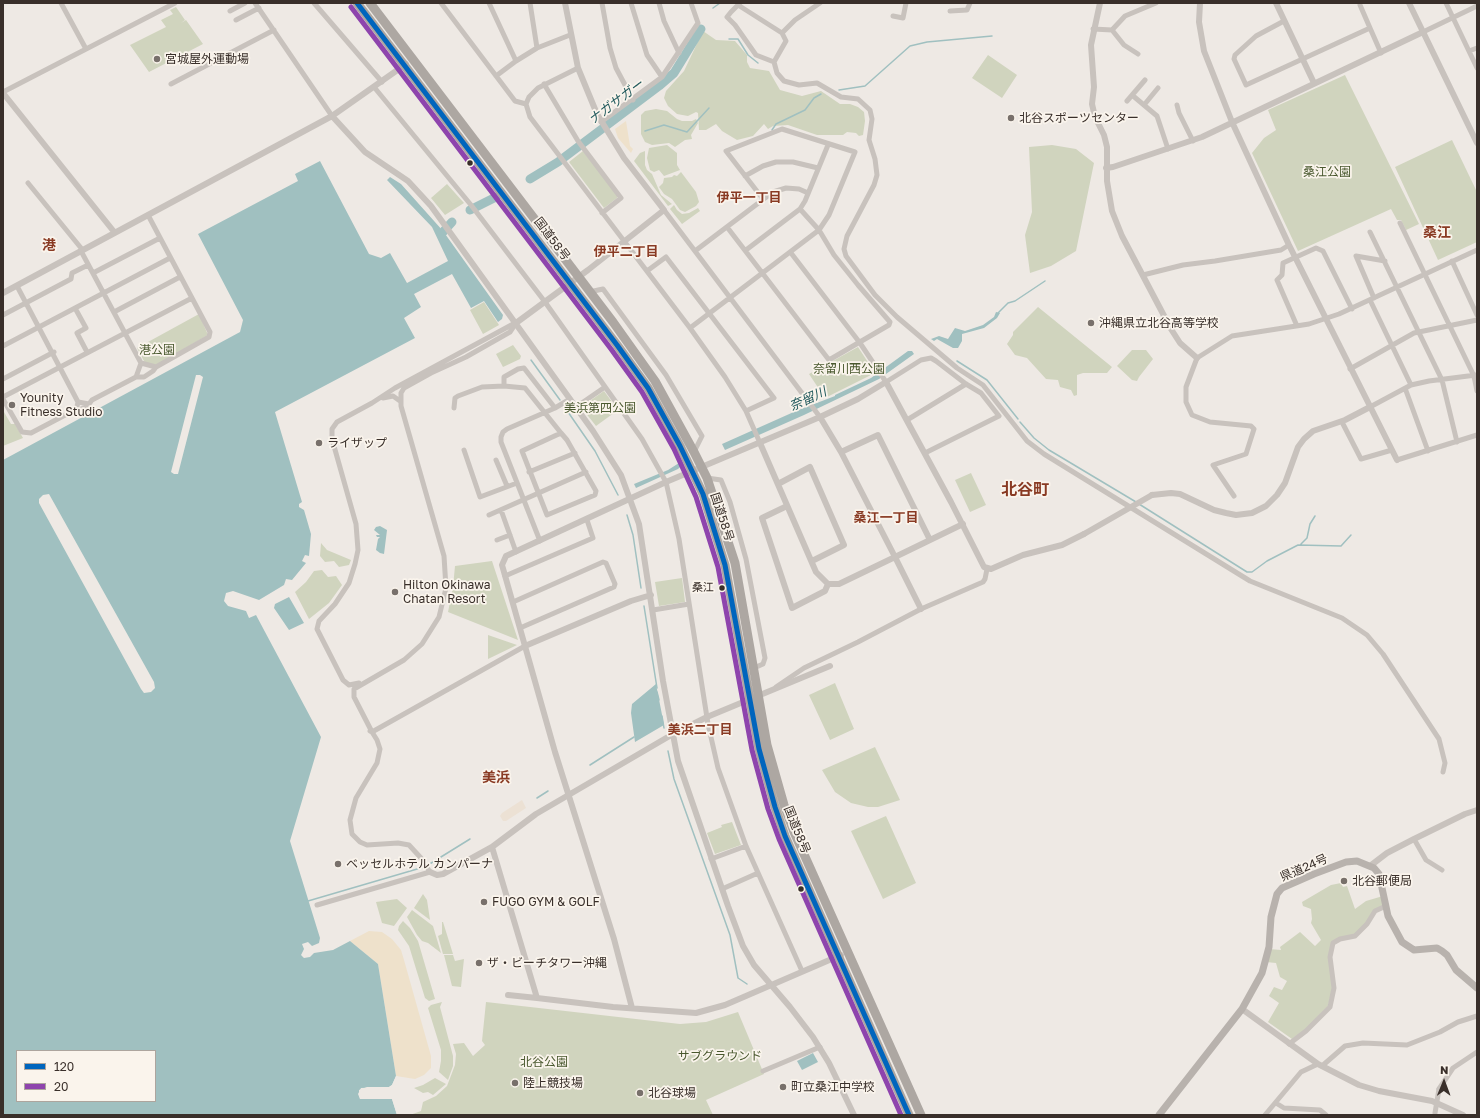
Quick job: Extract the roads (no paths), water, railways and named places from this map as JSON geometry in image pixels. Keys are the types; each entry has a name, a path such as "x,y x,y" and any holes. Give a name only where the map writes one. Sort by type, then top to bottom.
{"highway":[{"name":"国道58号","path":"357,3 404,65 574,280 589,292 655,382 694,452 697,470 725,565 759,748 775,807 785,836 909,1115"},
{"name":"国道58号","path":"370,3 574,280 648,388 697,470 707,478 735,563 767,745 784,805 794,832 847,952 921,1115"}],"main road":[{"name":"県道24号","path":"1159,1115 1242,1009 1262,973 1269,947 1273,904 1282,888 1346,862 1357,862 1370,866"},
{"path":"1370,866 1379,874 1388,916 1402,942 1414,950 1437,948 1447,954 1456,970 1477,988"}],"street":[{"path":"61,3 86,49"},
{"path":"115,233 3,92 175,3"},
{"path":"230,11 245,3"},
{"path":"256,3 332,116 365,152 408,181 445,223 576,407 621,475 639,524 672,734 681,774 711,859 743,946 754,965 770,986 795,1013 820,1047 854,1115"},
{"path":"314,3 382,82"},
{"path":"440,3 516,101 526,104"},
{"path":"489,3 516,61"},
{"path":"530,3 537,48"},
{"path":"565,3 570,35 578,68 607,133 694,251 811,403 842,452 921,609"},
{"path":"602,3 610,48 616,68 633,100"},
{"path":"631,3 647,55 662,77"},
{"path":"659,3 664,21 679,53"},
{"path":"602,123 662,77 698,23 691,3"},
{"path":"782,33 795,20 820,3"},
{"path":"893,16 903,18 906,3"},
{"path":"950,11 967,10 970,3"},
{"path":"1100,3 1093,29 1091,45 1094,87 1092,104 1095,117 1106,141 1108,192 1114,216 1176,338 1197,358"},
{"path":"1112,30 1125,16 1156,3"},
{"path":"1200,3 1199,22 1204,51 1232,122 1324,318 1397,460 1477,435"},
{"path":"1276,3 1314,83"},
{"path":"1410,3 1477,143"},
{"path":"1446,3 1477,68"},
{"path":"774,62 756,55 735,25 727,17 739,4 782,33 786,41 774,62 777,73 784,81 799,85 817,83 841,98 858,99 870,110 872,119 869,140 876,163 877,175 874,185 847,236 844,249 846,256 875,295 897,317 957,368 983,385 1027,441 1044,454 1250,581 1342,618 1367,635 1383,654 1439,739 1445,763 1443,772"},
{"path":"1360,5 1381,53"},
{"path":"1106,168 1113,168 1193,140 1381,53 1477,6"},
{"path":"236,20 259,8"},
{"path":"1284,21 1256,36 1234,55 1234,59 1246,85 1370,28"},
{"path":"1093,29 1112,30 1124,45 1138,54"},
{"path":"171,84 274,30"},
{"path":"496,76 537,48 570,35"},
{"path":"1470,51 1477,48"},
{"path":"3,293 332,116 382,82 412,59"},
{"path":"578,68 544,84 534,91 526,104 530,117 690,328 725,377 746,411 754,428 816,572 828,584 838,584 962,524"},
{"path":"1127,101 1145,80"},
{"path":"544,84 578,142 621,198 602,213"},
{"path":"374,87 475,210 545,302 642,439 666,482 673,511 707,717 718,768 746,846 802,971"},
{"path":"1144,105 1158,88"},
{"path":"1132,95 1157,116 1168,149"},
{"path":"1177,105 1179,113 1193,140"},
{"path":"690,328 791,253 819,230 828,215 855,152 828,145 782,129 726,151 763,199"},
{"path":"746,250 800,209 828,145"},
{"path":"745,176 764,166 776,162 793,162 818,168"},
{"path":"28,183 81,248 81,251 141,363 156,367"},
{"path":"694,251 773,192 786,188 799,189 808,193"},
{"path":"727,227 829,360 889,325 890,322 834,256 819,230 800,209"},
{"path":"374,403 395,388 516,323 664,210"},
{"path":"148,215 180,277 192,298 210,332 209,337 156,367 144,377 136,377 86,407 69,413 31,433 24,434 19,429 3,398 124,332 192,298"},
{"path":"1400,223 1449,325 1476,376 1477,391"},
{"path":"1370,232 1442,380 1457,442"},
{"path":"93,273 160,238"},
{"path":"1143,275 1183,265 1281,250 1289,245"},
{"path":"1297,326 1277,280 1282,275 1283,263 1316,248 1323,251 1352,309"},
{"path":"1234,496 1213,465 1246,454 1254,429 1252,426 1210,422 1192,415 1188,410 1186,402 1186,387 1197,358 1232,336 1297,326 1352,309 1477,250"},
{"path":"791,253 879,370 925,453 982,565 987,569"},
{"path":"1385,261 1356,256 1372,299 1411,385"},
{"path":"647,271 666,257 774,398 746,411"},
{"path":"3,346 170,258"},
{"path":"1452,261 1477,315"},
{"path":"3,314 70,279 72,273 88,264"},
{"path":"114,312 180,277"},
{"path":"17,286 54,352 78,402 76,411"},
{"path":"589,292 602,289 666,375 702,436 694,452"},
{"path":"75,308 86,328 77,333 87,352"},
{"path":"1350,369 1392,345 1419,332 1477,320"},
{"path":"371,732 353,693 355,687 407,658 425,641 439,617 446,588 444,556 400,401 400,394 404,388 497,340 510,332 516,323"},
{"path":"3,379 54,352"},
{"path":"632,1008 614,939 568,794 512,602 505,576 503,561 506,556 631,500 666,482 760,443 818,414 858,399 885,380 921,360 931,358 981,394 999,416 925,453"},
{"path":"136,377 141,363"},
{"path":"504,386 504,377 518,369 524,368 555,408"},
{"path":"987,569 1023,555 1062,545 1152,495 1171,493 1180,494 1214,510 1226,513 1236,515 1252,512 1266,506 1277,495 1285,483 1298,447 1313,431 1345,420 1411,385 1476,376"},
{"path":"907,420 966,384"},
{"path":"454,408 455,398 482,387 504,386 525,388 546,413 561,433 575,453 596,491 595,495 549,515 544,512 522,451 561,433"},
{"path":"576,407 606,387"},
{"path":"1405,388 1428,451"},
{"path":"376,675 356,684 349,684 342,679 319,634 317,627 320,619 336,604 346,588 354,570 358,550 355,520 333,444 331,431 337,422 390,396 400,401"},
{"path":"540,541 501,442 503,432 546,413 570,399"},
{"path":"78,402 89,404"},
{"path":"1343,424 1361,459 1392,450"},
{"path":"842,452 878,435 930,540"},
{"path":"464,450 480,497 517,483"},
{"path":"529,472 575,453"},
{"path":"496,460 507,486"},
{"path":"778,484 810,468 844,544 812,561"},
{"path":"489,515 586,472"},
{"path":"707,478 720,480 730,502 746,559 765,658 763,664 754,668"},
{"path":"787,506 762,518 792,608 825,591 828,584"},
{"path":"500,510 516,552"},
{"path":"505,576 593,538 587,520"},
{"path":"497,540 510,535"},
{"path":"512,602 603,562 606,564 615,584 614,587 520,628"},
{"path":"770,691 804,668 921,609 982,582 985,579 987,569"},
{"path":"371,732 525,646 631,600 651,595"},
{"path":"653,610 689,604"},
{"path":"349,684 349,693 377,740 380,749 377,763 356,798 350,820 352,834 360,842 366,845 398,843 408,845 421,858 430,872 437,875 443,874 492,846 536,814 558,802 568,794 672,734 707,717 830,666"},
{"path":"1370,866 1387,853 1465,814 1477,810"},
{"path":"1414,839 1426,860 1442,870"},
{"path":"492,846 537,998"},
{"path":"711,859 746,846"},
{"path":"317,905 430,872"},
{"path":"722,889 758,874"},
{"path":"1289,1044 1312,1027 1330,1007 1334,988 1330,960 1333,943 1340,939 1356,936 1368,924 1375,910 1386,906"},
{"path":"508,995 680,1013 696,1012 725,1005 847,952"},
{"path":"1242,1009 1320,1065 1359,1084 1379,1091 1432,1100 1463,1115"},
{"path":"1265,1115 1301,1072 1320,1065 1345,1046 1363,1043 1407,1045 1440,1032 1458,1022 1477,1016"},
{"path":"763,1071 820,1047"},
{"path":"1434,1114 1439,1089 1453,1068 1477,1052"},
{"path":"1276,1103 1284,1108 1320,1110 1326,1115"}],"water":[{"path":"320,161 369,254 381,258 390,253 407,283 448,261 432,227 387,180 390,177 401,184 443,231 503,315 502,319 498,322 484,301 471,308 452,274 414,294 421,307 404,318 415,338 275,412 302,502 299,504 299,507 304,510 311,534 309,556 305,555 302,561 306,563 292,580 286,579 284,585 259,600 233,591 226,593 224,601 228,606 246,611 249,618 256,615 321,737 290,841 320,938 319,943 312,946 308,942 302,944 304,949 301,955 304,958 310,957 314,953 333,950 350,941 378,964 396,1076 392,1085 389,1087 367,1087 359,1090 360,1099 392,1099 397,1115 3,1115 3,460 240,332 243,320 198,234 298,181 295,174"},
{"path":"996,312 1000,313 997,318 984,328 962,334 962,341 958,348 953,348 937,339 934,341 931,339 939,336 948,339 955,328 965,331 983,325 994,317"},
{"path":"908,351 912,351 914,354 879,379 804,415 725,450 722,444 796,411 835,396 871,378"},
{"path":"679,463 681,466 678,469 636,488 634,484 668,470"},
{"path":"380,526 387,530 384,554 376,550 378,539 380,537 377,537 376,535 380,535 374,530 376,527"},
{"path":"289,597 304,623 289,630 274,608 275,604"},
{"path":"656,684 664,725 635,742 631,713 632,704"},
{"path":"813,1053 818,1062 802,1070 797,1061"}],"waterway":[{"name":"ナガサガー","path":"713,8 720,3"},
{"name":"ナガサガー","path":"530,179 558,162 674,73 701,29"},
{"path":"839,90 865,86 910,46 927,42 992,36"},
{"path":"729,39 738,39 748,55 758,63"},
{"path":"772,130 776,124 805,110 814,98 821,94"},
{"path":"645,131 664,125 687,132 709,108"},
{"name":"ナガサガー","path":"470,210 496,197"},
{"name":"ナガサガー","path":"443,232 452,222"},
{"name":"奈留川","path":"998,313 1008,303 1015,301 1045,281"},
{"path":"531,360 560,400"},
{"path":"957,361 987,380 1018,419"},
{"path":"568,412 595,451 618,495"},
{"path":"1020,422 1034,438 1049,450 1136,502"},
{"path":"1139,504 1247,572 1252,572 1267,561 1298,545 1341,546 1351,535"},
{"path":"627,515 633,535 641,588"},
{"path":"1301,544 1307,538 1310,524 1315,516"},
{"path":"644,606 657,688"},
{"path":"657,692 659,700"},
{"path":"662,716 664,728"},
{"path":"590,765 634,737"},
{"path":"668,751 674,779 730,935 738,978 747,984"},
{"path":"537,798 548,791"},
{"path":"428,865 470,839"},
{"path":"308,901 424,867"}],"place":[{"name":"宮城屋外運動場","path":"157,59"},
{"name":"北谷スポーツセンター","path":"1011,118"},
{"name":"沖縄県立北谷高等学校","path":"1091,323"},
{"name":"Younity Fitness Studio","path":"12,405"},
{"name":"ライザップ","path":"319,443"},
{"name":"桑江","path":"722,588"},
{"name":"Hilton Okinawa Chatan Resort","path":"395,592"},
{"name":"ベッセルホテル カンパーナ","path":"338,864"},
{"name":"北谷郵便局","path":"1344,881"},
{"name":"FUGO GYM & GOLF","path":"484,902"},
{"name":"ザ・ビーチタワー沖縄","path":"479,963"},
{"name":"陸上競技場","path":"515,1083"},
{"name":"町立桑江中学校","path":"783,1087"},
{"name":"北谷球場","path":"640,1093"}],"district":[{"name":"伊平一丁目","path":"749,198"},
{"name":"桑江","path":"1437,233"},
{"name":"港","path":"49,246"},
{"name":"伊平二丁目","path":"626,252"},
{"name":"北谷町","path":"1025,490"},
{"name":"桑江一丁目","path":"886,518"},
{"name":"美浜二丁目","path":"700,730"},
{"name":"美浜","path":"496,778"}],"park label":[{"name":"桑江公園","path":"1327,172"},
{"name":"港公園","path":"157,350"},
{"name":"奈留川西公園","path":"849,369"},
{"name":"美浜第四公園","path":"600,408"},
{"name":"サブグラウンド","path":"720,1056"},
{"name":"北谷公園","path":"544,1062"}]}
